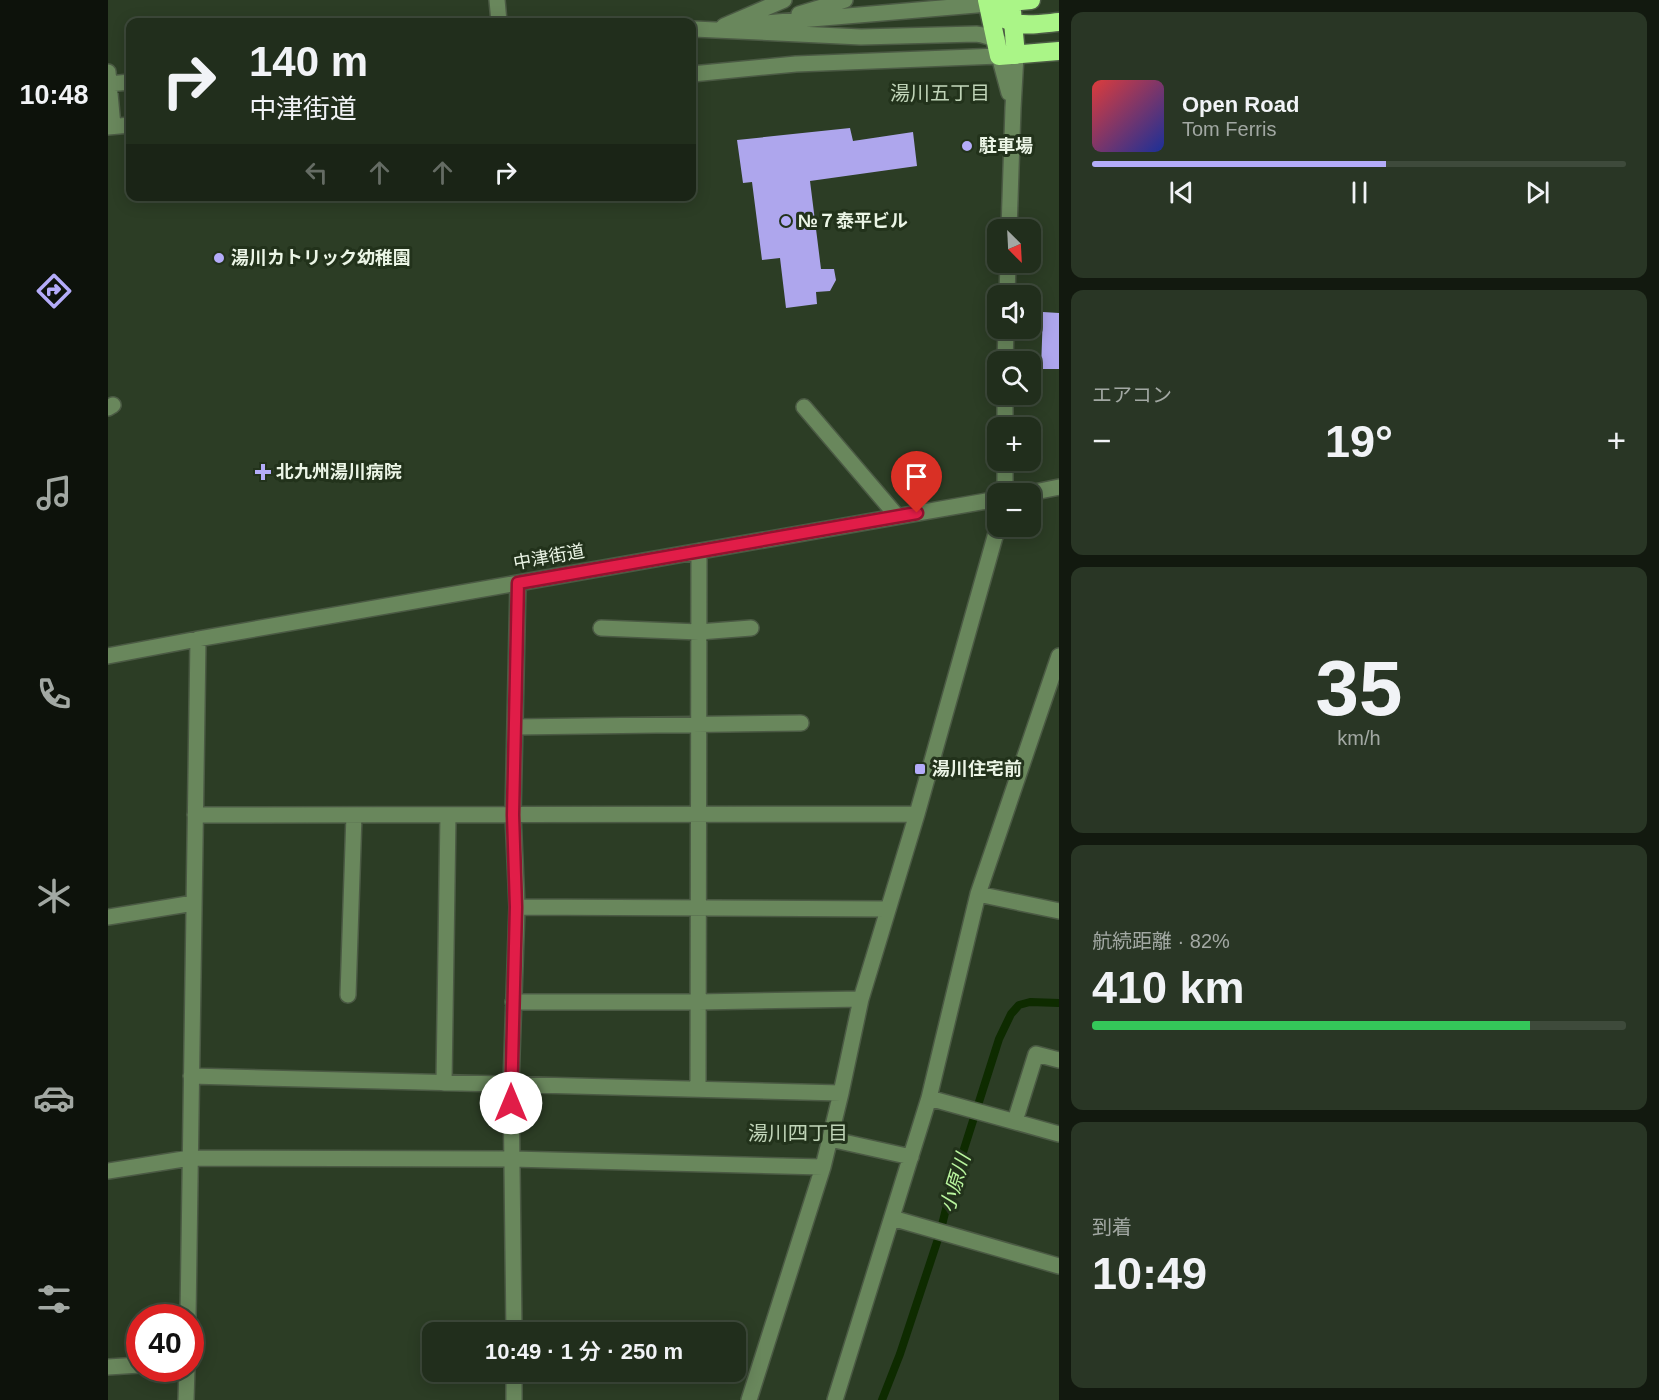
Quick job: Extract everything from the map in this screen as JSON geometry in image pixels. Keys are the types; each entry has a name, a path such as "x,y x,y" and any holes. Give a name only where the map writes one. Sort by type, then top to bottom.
{"highway":[{"path":"987,2 1031,0"},
{"path":"1003,50 1014,23 1011,1"},
{"path":"987,2 1002,19 1014,23 1059,22"},
{"path":"987,2 1003,50"},
{"path":"1003,50 1059,51"}],"street":[{"path":"497,0 499,18"},
{"path":"724,26 784,0"},
{"path":"771,22 845,0"},
{"path":"696,29 987,2"},
{"path":"696,29 861,37 986,35 1003,50 1013,108 1009,219"},
{"path":"696,74 796,64 1003,50"},
{"path":"126,82 109,80 111,126 126,125"},
{"path":"804,407 897,516"},
{"path":"1041,491 1059,487"},
{"name":"中津街道","path":"108,656 987,501"},
{"path":"748,1400 823,1167 861,999 995,537"},
{"path":"698,1089 699,551"},
{"path":"514,1322 511,1084 516,907 513,815 518,583"},
{"path":"601,628 699,632 751,628"},
{"path":"188,1304 198,639"},
{"path":"835,1400 929,1098 978,894 1059,657"},
{"path":"515,727 801,723"},
{"path":"195,815 916,814"},
{"path":"348,995 354,815"},
{"path":"444,1083 448,815"},
{"path":"978,894 1059,911"},
{"path":"108,917 194,903"},
{"path":"516,907 888,909"},
{"path":"513,1002 861,999"},
{"path":"1015,1121 1036,1054 1059,1060"},
{"path":"191,1076 841,1093"},
{"path":"929,1098 1059,1134"},
{"path":"830,1139 911,1157"},
{"path":"108,1171 190,1158 512,1159 823,1167"},
{"path":"892,1218 1059,1266"},
{"path":"108,1367 126,1366"},
{"path":"186,1400 187,1382"},
{"path":"514,1382 514,1400"}],"building":[{"name":"№７泰平ビル","path":"850,128 853,141 913,132 917,166 810,181 821,269 834,269 836,280 830,291 816,292 817,304 786,308 780,258 762,260 752,182 743,183 737,140"},
{"path":"1043,312 1059,313 1059,369 1041,369"}],"waterway":[{"name":"小原川","path":"882,1400 900,1354 940,1233 950,1193 999,1039 1011,1014 1019,1005 1030,1002 1059,1003"}],"place":[{"name":"駐車場","path":"967,146"},
{"name":"№７泰平ビル","path":"786,221"},
{"name":"湯川カトリック幼稚園","path":"219,258"},
{"name":"北九州湯川病院","path":"263,472"},
{"name":"湯川住宅前","path":"920,769"}],"district":[{"name":"湯川五丁目","path":"940,93"},
{"name":"湯川四丁目","path":"798,1133"}],"route":[{"path":"511,1103 516,907 513,815 518,583 917,513"}]}
